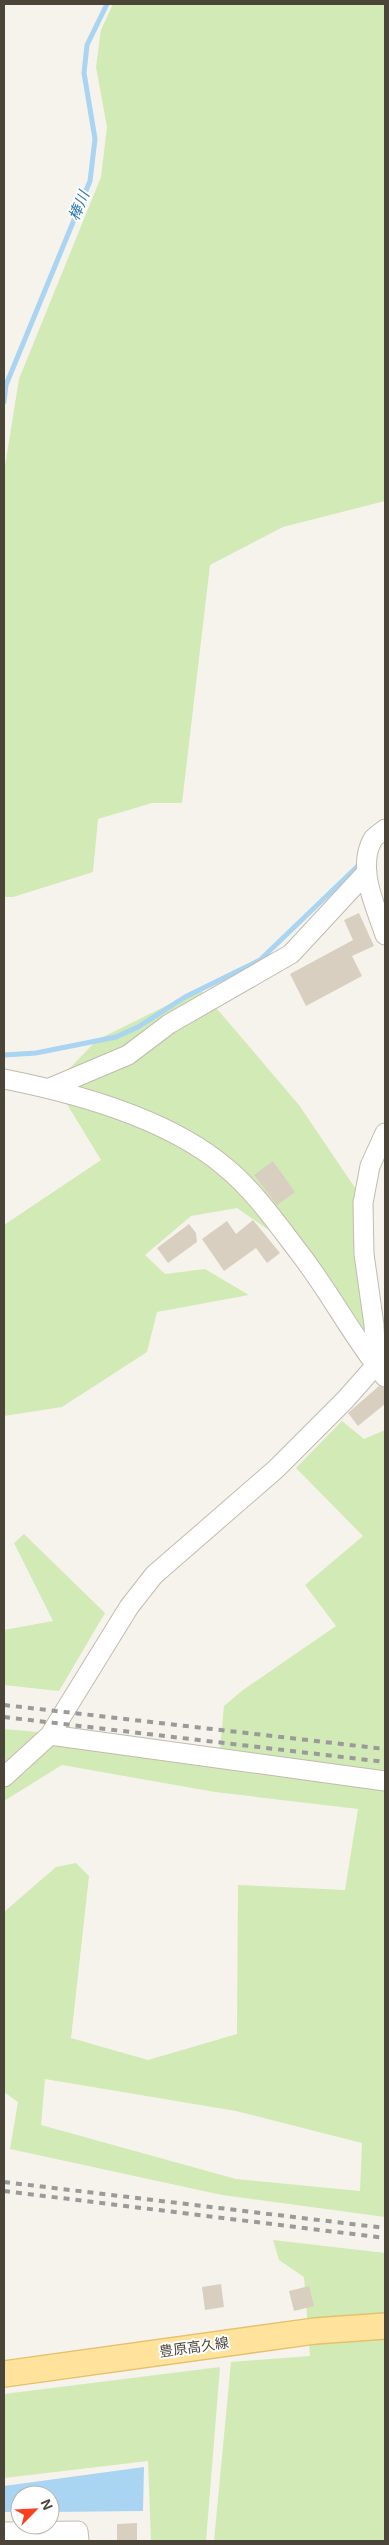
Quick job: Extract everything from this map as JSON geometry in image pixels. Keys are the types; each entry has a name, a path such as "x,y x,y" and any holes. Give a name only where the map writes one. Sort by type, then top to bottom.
{"main road":[{"name":"豊原高久線","path":"4,2374 315,2331 385,2326"}],"street":[{"path":"385,829 373,838 368,857 371,893 385,935"},
{"path":"50,1088 128,1054 169,1024 291,954 368,872"},
{"path":"4,1079 50,1088 144,1121 188,1140 225,1166 253,1196 302,1256 380,1371"},
{"path":"380,1371 364,1254 362,1203 370,1166 385,1133"},
{"path":"4,1777 50,1735 129,1607 154,1575 276,1469 345,1400 380,1371"},
{"path":"50,1735 385,1781"},
{"path":"4,2532 78,2531 78,2541"}],"green space":[{"path":"113,4 385,4 385,501 283,527 210,565 182,803 152,803 98,819 93,872 13,897 4,897 4,472 19,379 101,177 107,127 96,67 101,30"},
{"path":"200,989 299,1105 370,1210 383,1359 323,1268 237,1208 191,1216 145,1255 165,1274 205,1269 249,1295 157,1312 147,1352 62,1407 4,1416 4,1225 101,1160 65,1101 66,1072 97,1040"},
{"path":"342,1421 364,1439 385,1430 385,2217 222,2195 10,2149 18,2102 4,2092 4,1912 56,1867 76,1863 89,1876 71,2038 148,2060 237,2034 238,1885 345,1890 358,1809 215,1792 62,1765 4,1801 4,1729 220,1748 224,1706 243,1690 336,1626 305,1585 363,1536 296,1468","holes":["45,2079 236,2111 362,2143 360,2191 236,2179 41,2125"]},
{"path":"24,1534 105,1613 59,1691 4,1685 4,1630 53,1621 14,1543"},
{"path":"273,2240 385,2253 385,2541 214,2541 231,2362 310,2356 304,2277 279,2260"},
{"path":"220,2367 206,2541 151,2541 148,2461 4,2478 4,2394"}],"water":[{"path":"144,2467 143,2511 60,2512 60,2485 11,2485"},
{"path":"10,2485 10,2512 4,2512 4,2486"}],"building":[{"path":"359,913 374,946 352,956 362,976 306,1006 290,974 353,940 344,920"},
{"path":"273,1161 295,1192 277,1205 254,1175"},
{"path":"253,1220 280,1253 267,1263 256,1248 224,1271 202,1239 227,1221 236,1234"},
{"path":"189,1224 196,1233 197,1242 168,1263 157,1248"},
{"path":"379,1386 385,1388 385,1404 358,1426 348,1413"},
{"path":"221,2284 224,2307 205,2310 202,2287"},
{"path":"309,2286 314,2306 294,2311 289,2291"},
{"path":"137,2523 137,2541 117,2541 117,2524"}],"waterway":[{"name":"棒川","path":"4,402 6,385 90,181 95,139 84,73 87,45 107,4"},
{"path":"4,1055 36,1053 116,1037 138,1027 185,997 260,960 362,862"}],"railway":[{"path":"4,1705 385,1749"},
{"path":"4,1717 385,1762"},
{"path":"4,2182 385,2228"},
{"path":"4,2191 385,2238"}]}
